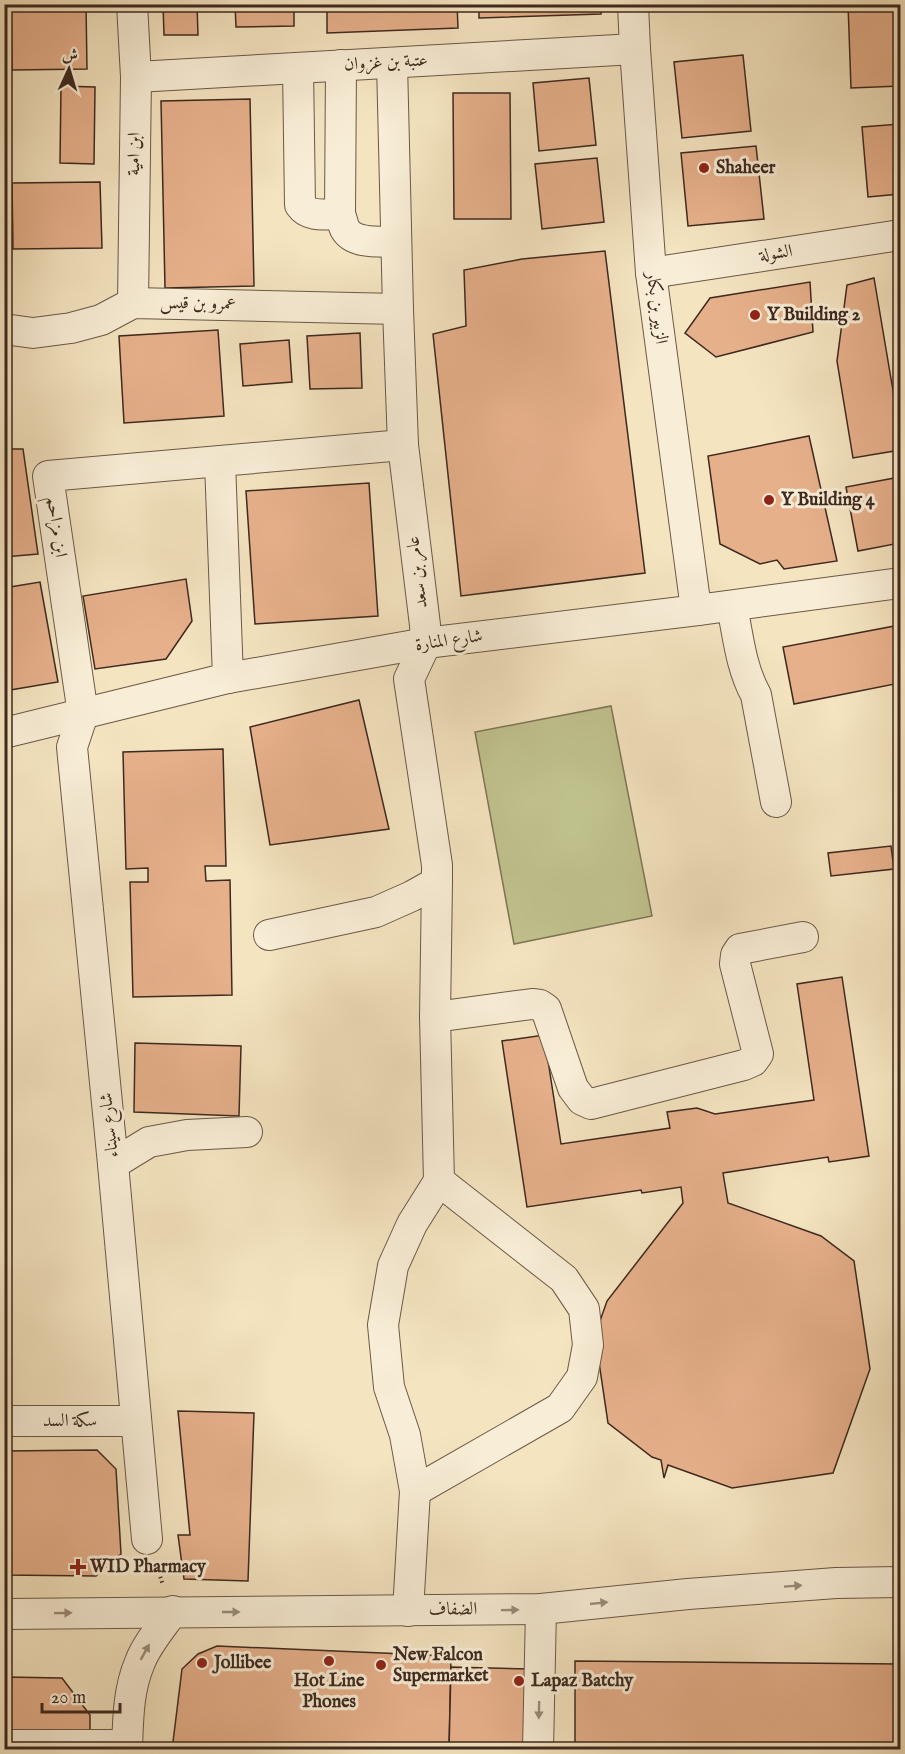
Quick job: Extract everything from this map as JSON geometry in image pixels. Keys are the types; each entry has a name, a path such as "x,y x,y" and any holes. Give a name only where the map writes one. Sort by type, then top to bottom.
{"street":[{"name":"ابن امية","path":"132,4 136,77 133,303"},
{"name":"الزبير بن بكار","path":"633,4 651,273 692,582 698,610"},
{"name":"عتبة بن غزوان","path":"136,77 635,49"},
{"name":"عامر بن سعد","path":"392,63 403,445 426,643 409,679 437,874 435,1017 439,1181"},
{"path":"341,65 340,214 346,231 353,237 363,241 396,242"},
{"path":"298,68 300,205 310,214 340,214"},
{"name":"الشولة","path":"651,273 900,235"},
{"name":"عمرو بن قيس","path":"4,329 33,333 71,328 101,320 133,303 398,309"},
{"name":"ابن مزاحم","path":"83,714 48,476 403,445"},
{"path":"220,462 228,678"},
{"name":"شارع المنارة","path":"4,733 228,678 426,643 900,583"},
{"path":"742,604 758,668 756,695 776,802"},
{"name":"شارع سيناء","path":"83,714 72,747 147,1539"},
{"path":"270,934 376,912 412,896 437,874"},
{"path":"435,1017 532,1004 540,1005 546,1009 573,1088 582,1100 591,1104 753,1061 758,1054 735,964 736,955 740,948 802,937"},
{"path":"113,1164 149,1142 187,1135 248,1132"},
{"path":"408,1611 415,1491 405,1435 389,1388 382,1325 393,1266 412,1224 439,1181 564,1279 584,1309 588,1345 582,1377 560,1408 415,1491"},
{"name":"سكة السد","path":"4,1421 136,1420"},
{"name":"الضفاف","path":"4,1614 541,1609 836,1582 900,1582"},
{"path":"538,1749 541,1609"},
{"path":"4,1745 127,1747 129,1708 140,1662 172,1611"}],"path":[{"path":"147,1539 172,1611"}],"green space":[{"path":"611,706 652,916 514,944 475,732"}],"building":[{"path":"86,4 87,69 12,70 11,5"},
{"path":"163,4 197,4 198,35 164,35"},
{"path":"235,4 294,4 294,26 236,27"},
{"path":"327,4 457,4 458,28 327,33"},
{"path":"479,4 601,4 601,14 479,18"},
{"path":"848,4 900,4 900,86 851,88"},
{"path":"743,55 751,131 682,138 674,62"},
{"path":"589,78 596,145 539,151 533,83"},
{"path":"61,86 95,87 94,164 60,163"},
{"path":"453,93 510,93 511,219 454,219"},
{"path":"250,99 254,286 165,288 161,101"},
{"path":"900,124 900,194 868,197 862,127"},
{"path":"756,146 764,219 688,226 681,153"},
{"path":"597,158 604,222 542,229 535,164"},
{"path":"100,182 102,248 13,249 12,183"},
{"path":"605,251 645,573 461,596 433,334 466,326 464,270 522,259"},
{"path":"874,278 900,432 900,450 853,458 837,361 847,285"},
{"name":"Y Building 2","path":"810,282 813,332 716,357 685,333 710,298"},
{"path":"218,330 224,416 124,423 119,336"},
{"path":"360,333 362,388 310,389 307,336"},
{"path":"289,340 292,382 243,386 240,344"},
{"name":"Y Building 4","path":"809,436 837,561 784,569 777,560 760,564 720,544 708,456"},
{"path":"4,449 23,449 38,554 4,557"},
{"path":"900,477 900,543 858,551 846,487"},
{"path":"369,483 378,616 255,624 246,491"},
{"path":"186,579 192,621 166,659 95,669 83,596"},
{"path":"40,582 58,682 4,691 4,588"},
{"path":"900,625 900,683 794,704 783,647"},
{"path":"359,700 389,829 270,845 250,727"},
{"path":"223,749 226,866 205,866 206,881 230,880 232,995 133,997 130,882 148,882 148,868 126,869 123,752"},
{"path":"891,846 894,869 831,876 828,853"},
{"path":"842,977 869,1156 829,1162 828,1157 723,1173 728,1203 821,1236 854,1261 870,1369 833,1473 732,1488 668,1465 664,1478 661,1460 652,1457 608,1423 595,1335 607,1301 683,1203 681,1187 642,1193 641,1190 527,1207 502,1041 544,1035 561,1144 670,1128 667,1112 697,1108 715,1114 814,1100 797,984"},
{"path":"135,1043 241,1046 239,1116 134,1112"},
{"path":"178,1411 254,1413 248,1581 184,1579 178,1535 190,1535"},
{"path":"97,1450 116,1469 121,1554 96,1576 4,1575 4,1451"},
{"path":"217,1646 451,1656 449,1750 172,1750 182,1669 198,1654"},
{"path":"575,1661 900,1664 900,1750 575,1750"},
{"path":"451,1667 529,1669 527,1750 449,1750"},
{"path":"4,1677 62,1678 90,1715 90,1735 4,1735"}],"place":[{"name":"Shaheer","path":"704,168"},
{"name":"Y Building 2","path":"755,315"},
{"name":"Y Building 4","path":"769,500"},
{"name":"WID Pharmacy","path":"78,1567"},
{"name":"Hot Line Phones","path":"329,1661"},
{"name":"Jollibee","path":"202,1663"},
{"name":"New Falcon Supermarket","path":"381,1665"},
{"name":"Lapaz Batchy","path":"519,1681"}]}
